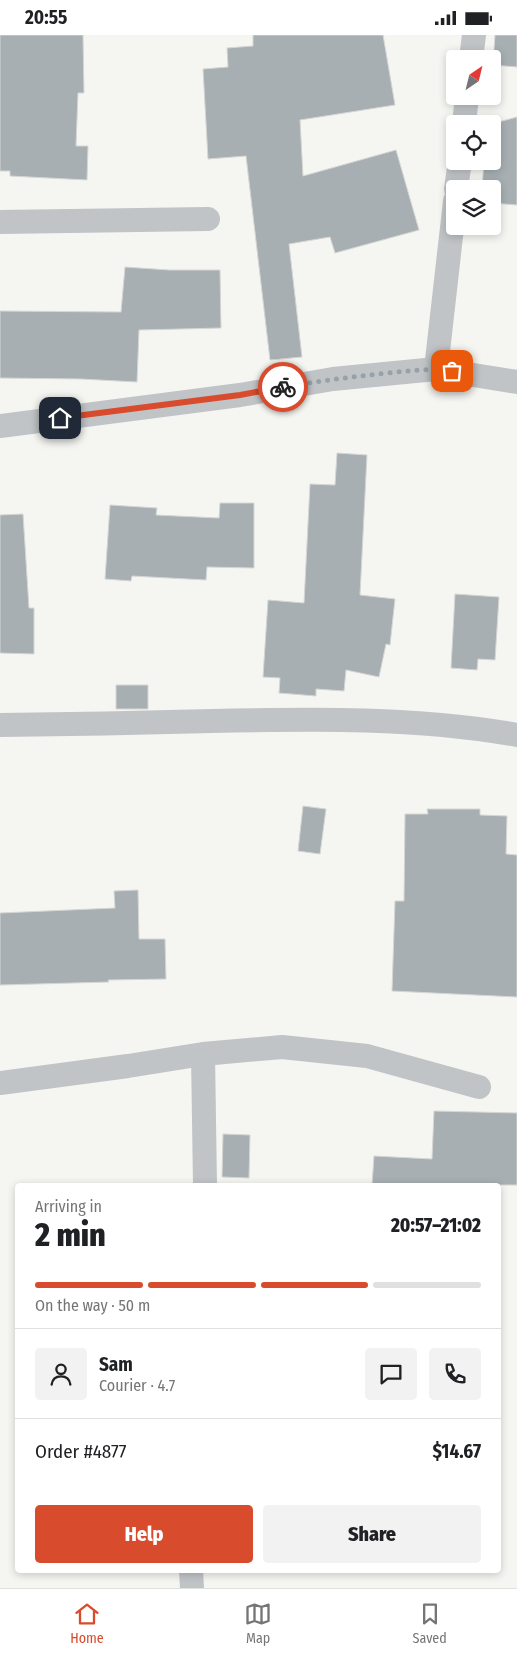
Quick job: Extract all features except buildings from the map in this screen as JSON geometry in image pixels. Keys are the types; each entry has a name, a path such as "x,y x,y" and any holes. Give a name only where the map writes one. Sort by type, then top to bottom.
{"street":[{"path":"472,50 474,35"},
{"path":"0,222 208,219"},
{"path":"436,369 451,235"},
{"path":"0,426 240,395 333,379 436,369 517,381"},
{"path":"0,725 292,719 379,721 475,727 517,735"},
{"path":"0,1083 203,1054 282,1047 367,1056 479,1087"},
{"path":"203,1054 204,1183"},
{"path":"192,1573 192,1588"}],"way so far":[{"path":"283,387 333,379 402,372 436,369 452,371"}],"route":[{"path":"60,418 240,395 283,387"}]}
